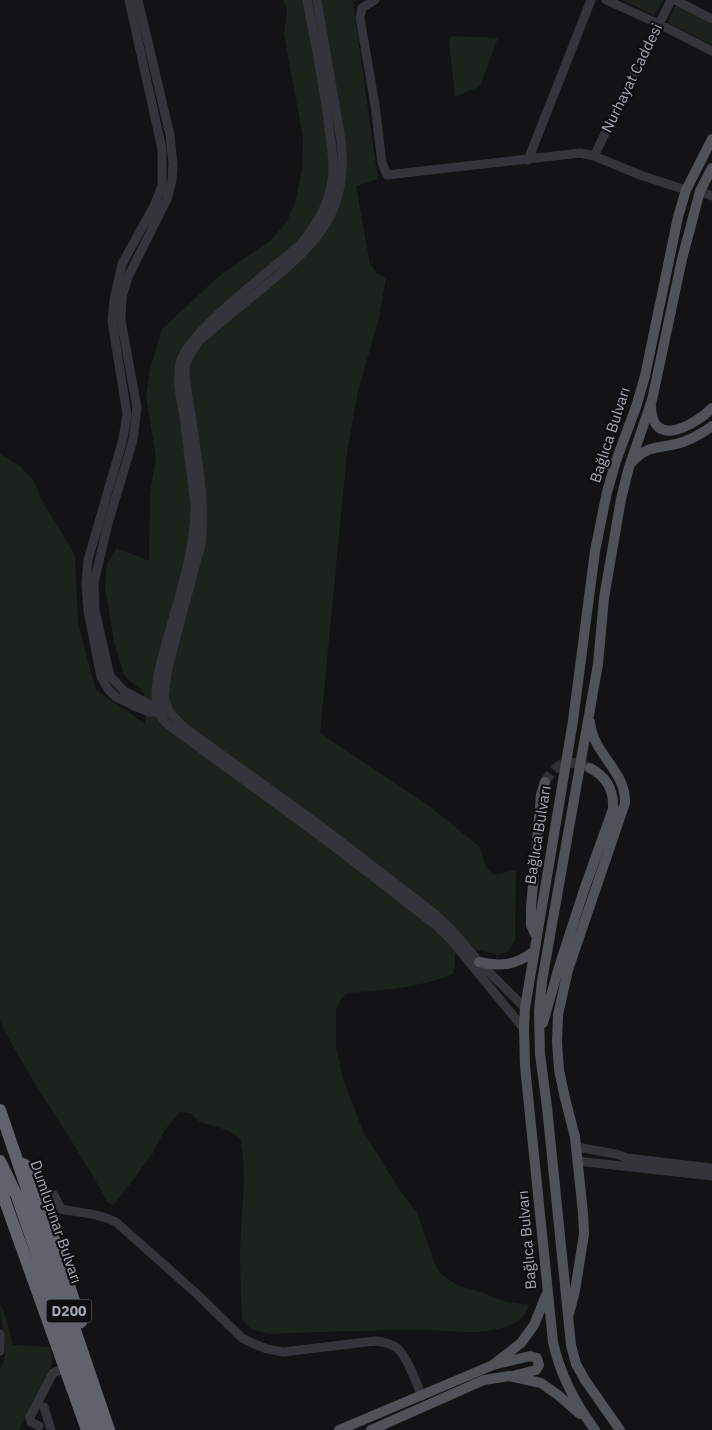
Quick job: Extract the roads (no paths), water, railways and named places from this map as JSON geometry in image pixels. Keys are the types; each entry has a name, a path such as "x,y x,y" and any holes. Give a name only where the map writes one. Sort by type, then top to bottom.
{"highway":[{"name":"Dumlupınar Bulvarı","path":"0,1110 18,1162 96,1430"},
{"name":"Dumlupınar Bulvarı","path":"0,1161 27,1192 109,1430"},
{"path":"0,1178 5,1200 87,1430"},
{"path":"27,1192 75,1302 116,1430"}],"main road":[{"name":"Bağlıca Bulvarı","path":"339,1430 493,1365 521,1343 534,1325 548,1290 525,1066 524,1008 572,721 599,531 616,461 642,385 678,217 686,190 712,139"},
{"name":"Bağlıca Bulvarı","path":"620,1430 597,1399 576,1364 567,1322 539,1036 539,1011 542,981 598,664 604,598 621,499 630,464 652,400 682,260 700,191 712,168"},
{"path":"652,400 651,412 654,420 661,428 670,431 693,423 712,408"},
{"path":"630,464 651,448 687,441 712,426"},
{"path":"567,1322 575,1291 584,1234 574,1131 562,1084 558,1056 558,1015 568,970 625,803 623,785 600,753 594,740 589,712"},
{"path":"539,1036 558,967 614,809 614,798 611,788 604,778 590,768"},
{"path":"536,937 531,925 531,907 541,795 545,782"},
{"path":"479,962 509,965 524,959 533,952"},
{"path":"558,967 562,993"},
{"path":"548,1290 553,1342 557,1360 574,1400 592,1426"},
{"path":"371,1430 484,1380 534,1371 539,1365 535,1356 530,1356 493,1365"},
{"path":"508,1376 541,1382 592,1426"}],"street":[{"path":"129,0 162,149 162,186 154,206 122,264 114,300 112,321 127,414 123,439 88,560 86,584 88,611 102,677 116,697 149,712 170,713"},
{"path":"138,0 170,135 173,164 172,180 167,199 128,277 122,298 121,320 136,408 134,440 107,527 94,584 96,610 110,676 124,691 149,704 159,712"},
{"path":"307,0 327,111 333,154 333,180 323,212 314,228 301,244 203,329 182,355 179,386 195,506 195,525 192,546 160,669 156,696 159,712 165,722 327,841 438,927 452,940 524,1029"},
{"path":"317,0 344,162 340,182 335,204 326,224 314,242 297,260 199,341 190,354 185,366 201,485 203,528 201,544 168,668 164,698 170,713 185,728 326,830 434,913 451,928 479,962 524,1008"},
{"path":"375,0 362,8 360,18 375,105 382,163 387,175 580,153 594,156 640,175 686,190"},
{"path":"528,160 591,0"},
{"path":"606,0 712,51"},
{"name":"Nurhayat Caddesi","path":"594,156 671,0"},
{"path":"675,0 712,19"},
{"path":"700,191 712,196"},
{"path":"576,1147 616,1154 631,1163 683,1169 712,1181"},
{"path":"616,1154 623,1152 712,1176"},
{"path":"577,1161 620,1167 630,1171 712,1168"},
{"path":"620,1167 631,1163"},
{"path":"683,1169 712,1163"},
{"path":"27,1192 54,1195 61,1209 106,1217 116,1222 198,1295 242,1338 267,1349 282,1352 375,1341 388,1343 397,1348 404,1356 422,1396"},
{"path":"0,1334 0,1351"},
{"path":"39,1426 31,1422 30,1417 53,1373 65,1368"},
{"path":"44,1407 51,1430"}],"tunnel":[{"path":"545,782 554,770 564,764 575,763 590,768"}]}
